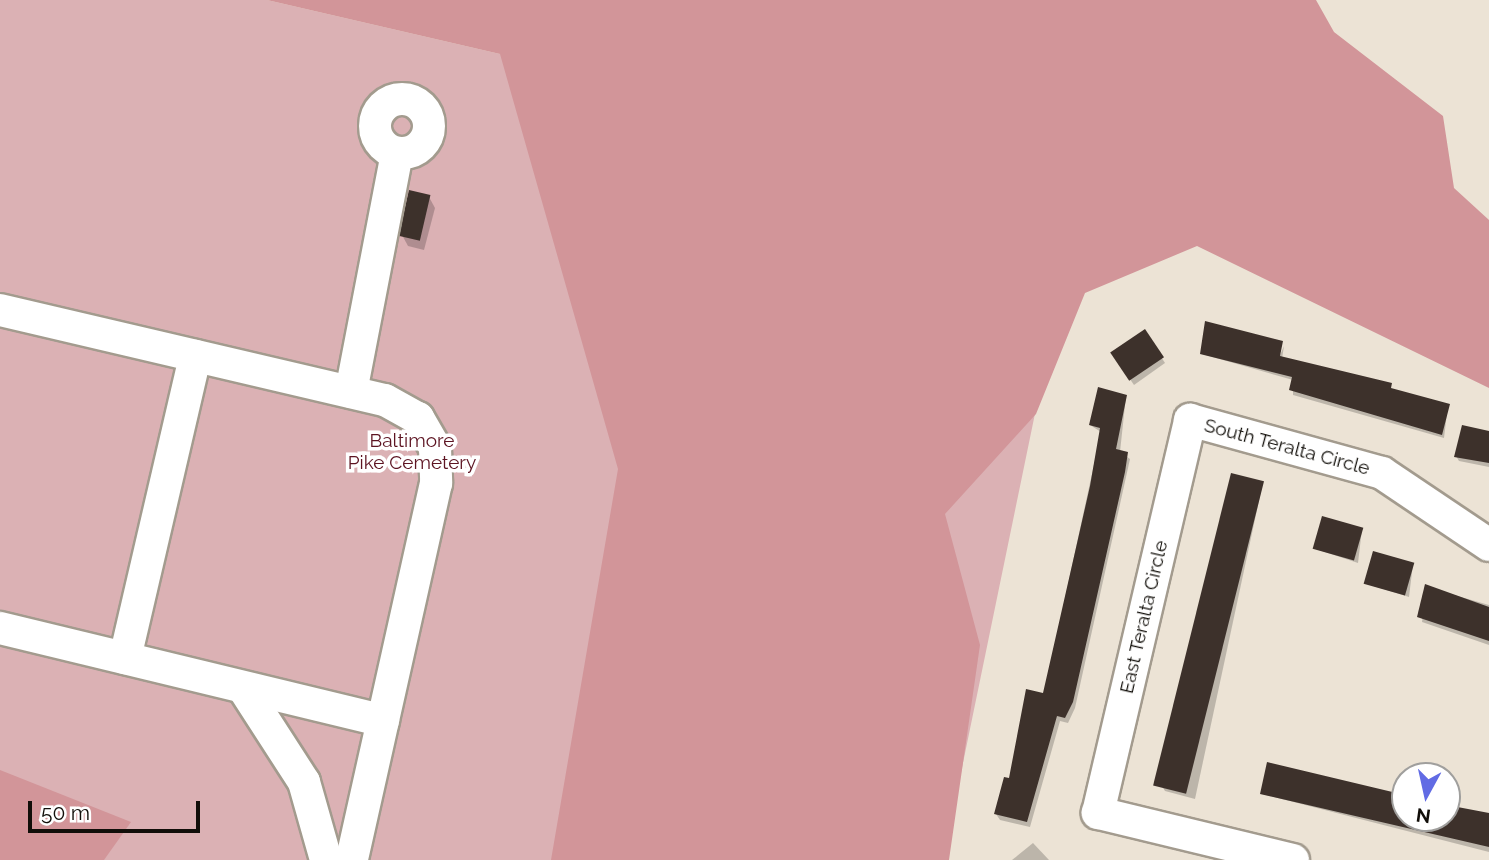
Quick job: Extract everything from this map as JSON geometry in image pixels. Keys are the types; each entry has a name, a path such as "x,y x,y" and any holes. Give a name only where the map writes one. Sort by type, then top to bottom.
{"street":[{"path":"351,392 397,153"},
{"path":"0,310 351,392 418,418 435,448 436,482 383,721 327,858"},
{"path":"125,659 195,356"},
{"name":"South Teralta Circle","path":"1190,420 1382,474 1489,545"},
{"name":"East Teralta Circle","path":"1190,420 1098,813 1293,860"},
{"path":"0,628 246,692 383,721"},
{"path":"246,692 304,782 327,858"}],"green space":[{"name":"Baltimore Pike Cemetery","path":"0,0 267,0 500,54 1085,171 943,860 0,860"}],"shaded area":[{"path":"267,0 1316,0 1334,32 1443,116 1454,188 1489,220 1489,388 1197,246 1085,293 1036,414 945,514 980,645 949,860 551,860 618,469 500,54"},
{"path":"0,770 131,822 104,860 0,860"}],"building":[{"path":"409,190 430,195 420,241 398,236"},
{"path":"1205,321 1283,341 1280,356 1392,383 1391,388 1450,404 1442,435 1289,390 1292,377 1200,354"},
{"path":"1145,329 1164,357 1129,381 1110,352"},
{"path":"1098,387 1127,395 1116,449 1128,452 1125,472 1073,702 1065,718 1057,716 1027,822 994,814 1004,777 1009,778 1026,689 1043,693 1090,486 1100,428 1089,425"},
{"path":"1462,425 1489,431 1489,463 1454,457"},
{"path":"1231,473 1264,481 1186,794 1153,785"},
{"path":"1322,516 1363,528 1354,561 1313,549"},
{"path":"1373,551 1414,563 1405,596 1364,584"},
{"path":"1425,584 1489,607 1489,641 1417,617"},
{"path":"1267,762 1391,792 1391,824 1260,794"},
{"path":"1461,808 1489,813 1489,847 1424,832 1461,832"}]}
